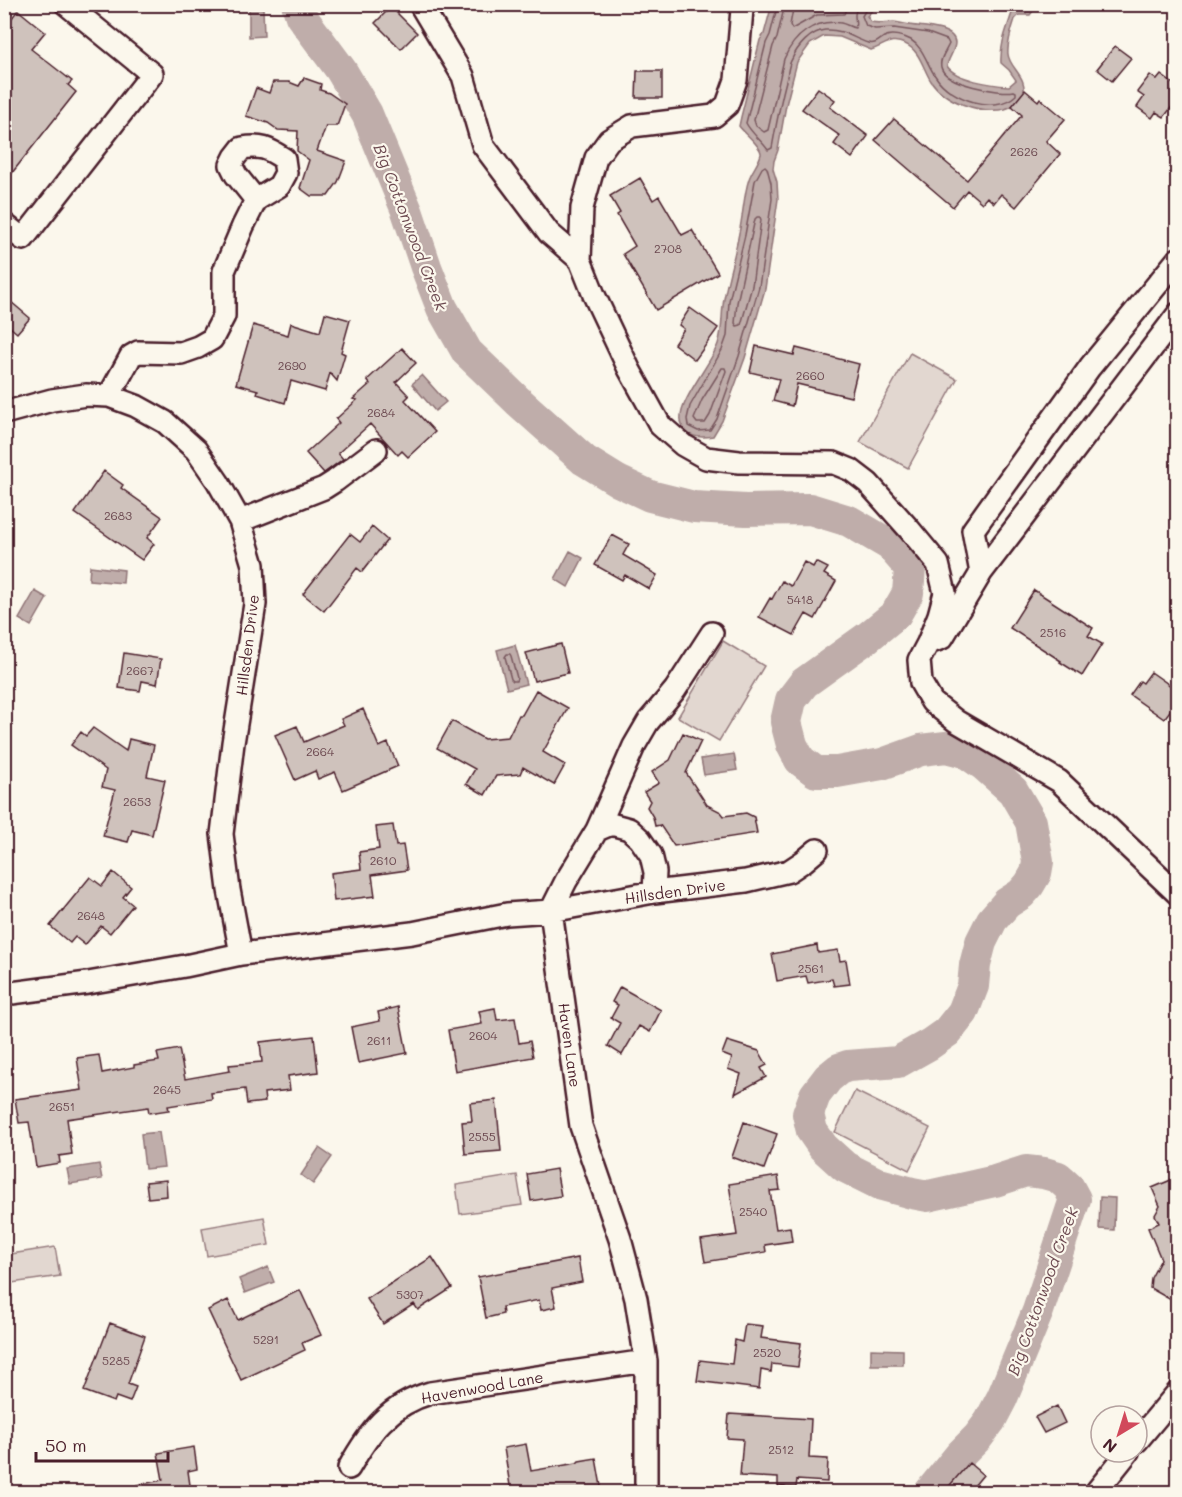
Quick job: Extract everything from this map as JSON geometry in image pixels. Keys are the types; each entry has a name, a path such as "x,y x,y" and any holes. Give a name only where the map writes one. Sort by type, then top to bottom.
{"street":[{"path":"4,224 23,239 152,74 66,4"},
{"path":"420,4 463,76 483,145 549,233 580,260"},
{"path":"744,4 736,80 727,105 714,116 632,126 609,140 596,158 582,208 580,260 628,369 660,425 683,445 706,458 739,462 834,463 851,470 868,483 938,564 945,593 939,615 919,660 921,683 932,702 956,721 1059,781 1178,894"},
{"path":"109,396 131,356 138,352 181,353 212,339 224,316 224,271 256,200"},
{"path":"981,573 973,530 1090,367 1178,259"},
{"path":"928,643 942,638 981,573 1178,314"},
{"name":"Hillsden Drive","path":"4,413 52,400 86,395 109,396 136,406 165,422 196,450 218,482 240,521 253,565 255,604 233,743 222,834 229,890 241,954"},
{"path":"240,521 324,488 376,450"},
{"path":"552,911 566,881 597,830 619,779 648,722 675,690 712,633"},
{"path":"597,830 611,824 628,829 640,839 651,855 655,872 654,892"},
{"name":"Hillsden Drive","path":"4,994 153,972 241,954 412,933 507,914 552,911 654,892 746,881 789,871 817,850"},
{"name":"Haven Lane","path":"552,911 581,1126 620,1239 636,1299 646,1361 646,1492"},
{"name":"Havenwood Lane","path":"350,1468 363,1444 383,1420 406,1402 417,1397 430,1393 646,1361"},
{"path":"1149,1427 1178,1392"},
{"path":"1096,1492 1118,1464"}],"shaded area":[{"path":"910,353 957,379 908,468 860,442"},
{"path":"723,641 764,666 719,741 678,717"},
{"path":"855,1091 930,1128 909,1170 835,1132"},
{"path":"517,1175 522,1205 460,1214 456,1185"},
{"path":"264,1217 269,1245 207,1256 202,1228"},
{"path":"55,1247 60,1276 5,1284 5,1255"}],"water":[{"path":"773,5 877,5 867,16 871,22 894,22 946,32 954,38 955,43 947,66 952,71 975,81 1009,86 1016,80 1001,63 1002,44 1012,13 1008,5 1035,5 1030,15 1019,15 1012,27 1008,54 1021,78 1024,89 1020,100 1005,109 974,108 945,95 931,81 914,51 900,42 891,42 871,50 840,37 824,36 810,44 797,62 774,161 773,169 777,182 778,199 765,289 745,358 722,421 713,436 698,437 689,434 682,427 681,413 720,339 724,299 747,185 761,154 756,144 739,126 760,40"},
{"path":"249,8 263,8 264,36 249,37"},
{"path":"422,375 446,402 435,411 412,384"},
{"path":"570,551 583,558 568,587 555,579"},
{"path":"90,566 124,570 123,583 89,580"},
{"path":"35,591 47,598 31,626 19,619"},
{"path":"515,645 526,684 507,689 497,650"},
{"path":"734,754 737,770 704,775 701,759"},
{"path":"159,1132 164,1167 145,1169 141,1134"},
{"path":"319,1148 332,1157 313,1184 301,1175"},
{"path":"99,1164 102,1179 70,1184 67,1169"},
{"path":"1100,1197 1115,1198 1114,1230 1099,1229"},
{"path":"268,1267 274,1282 245,1293 239,1279"},
{"path":"871,1349 903,1350 903,1365 871,1365"}],"building":[{"path":"391,7 417,33 401,49 375,23"},
{"path":"18,10 45,32 31,49 72,81 68,85 76,92 4,183 4,28"},
{"path":"1115,46 1131,58 1112,81 1097,69"},
{"path":"637,71 662,71 662,98 636,98"},
{"path":"1150,75 1157,80 1161,75 1176,86 1172,92 1178,99 1164,117 1156,112 1152,118 1137,107 1144,97 1137,92"},
{"path":"304,78 321,84 320,90 345,104 337,126 326,126 317,151 346,161 338,182 328,196 311,196 300,188 309,160 297,151 298,131 278,130 268,123 246,116 256,88 269,93 273,82 289,82 299,86"},
{"path":"818,88 835,100 830,107 868,136 852,158 834,144 840,136 802,109"},
{"path":"1025,90 1038,101 1040,98 1065,119 1046,141 1060,154 1016,207 1001,194 994,203 987,197 982,203 967,190 953,207 875,140 894,119 967,180 1022,115 1012,106"},
{"path":"640,178 653,200 659,196 682,235 692,230 718,273 656,310 623,254 635,246 617,215 620,213 610,196"},
{"path":"4,296 30,318 17,333 4,322"},
{"path":"690,308 718,328 695,360 674,344 684,329 679,325"},
{"path":"325,313 350,320 341,352 345,354 337,381 330,373 325,391 291,381 285,403 257,394 258,390 236,384 253,325 288,335 291,323 320,332"},
{"path":"756,346 794,355 796,348 859,364 851,397 797,384 792,406 773,401 779,379 750,372"},
{"path":"402,348 416,363 396,382 409,396 405,400 435,432 408,457 402,451 398,455 370,424 338,453 343,459 324,473 306,453 339,423 336,419 357,400 353,399 370,384 367,380"},
{"path":"104,471 123,485 121,488 162,517 147,538 154,544 142,560 75,513"},
{"path":"372,527 387,540 362,572 357,568 324,611 303,594 350,534 360,542"},
{"path":"612,535 629,544 623,555 657,575 649,589 625,575 622,580 595,565"},
{"path":"804,562 813,567 816,562 828,568 824,574 836,581 815,619 806,614 794,635 759,617 782,581 791,586"},
{"path":"1034,590 1093,628 1088,636 1102,644 1082,676 1010,628"},
{"path":"561,644 568,673 534,681 526,653"},
{"path":"124,653 161,659 157,684 142,681 140,691 119,688"},
{"path":"1151,672 1178,691 1178,700 1164,719 1130,695 1140,681 1143,683"},
{"path":"536,690 568,708 543,752 565,765 554,785 523,767 520,774 496,776 485,795 466,784 475,769 437,748 452,721 484,739 508,737 519,715 522,715"},
{"path":"363,709 379,747 388,743 398,766 343,790 335,772 318,779 315,771 295,780 275,735 297,726 304,742 344,725 341,719"},
{"path":"93,728 126,751 129,739 154,745 147,776 165,780 152,835 132,830 128,842 103,836 115,790 102,787 106,770 71,745 81,732 86,736"},
{"path":"683,733 701,741 686,773 707,805 724,816 746,813 754,817 757,833 674,846 660,825 655,826 647,807 650,801 644,792 659,783 652,772 670,760"},
{"path":"393,825 396,846 403,845 407,870 372,875 375,896 334,901 331,873 361,869 359,852 379,849 376,827"},
{"path":"113,872 131,887 123,897 133,905 110,933 101,926 85,945 75,937 70,943 50,926 90,877 102,886"},
{"path":"817,945 818,953 838,950 840,961 846,960 850,984 834,986 832,979 808,983 806,976 777,981 772,954"},
{"path":"620,987 661,1010 650,1032 639,1026 622,1055 608,1046 620,1023 611,1018 618,1005 612,1002"},
{"path":"398,1007 407,1053 358,1063 351,1027 380,1021 378,1012"},
{"path":"495,1008 497,1020 515,1018 519,1043 530,1041 533,1057 455,1071 448,1030 482,1024 479,1011"},
{"path":"314,1036 318,1072 288,1076 290,1090 264,1093 265,1102 247,1104 245,1089 211,1093 212,1099 168,1106 169,1110 149,1113 148,1107 67,1119 72,1154 59,1156 60,1163 36,1167 29,1122 19,1123 15,1099 82,1090 77,1058 99,1055 102,1073 159,1061 157,1053 179,1049 185,1079 230,1071 229,1065 262,1062 260,1042"},
{"path":"727,1041 759,1051 767,1065 761,1068 766,1077 735,1094 741,1074 728,1069 732,1058 722,1054"},
{"path":"496,1100 501,1151 465,1154 462,1122 472,1121 470,1103"},
{"path":"744,1122 777,1134 764,1169 732,1157"},
{"path":"556,1169 561,1196 531,1201 527,1174"},
{"path":"778,1176 780,1190 770,1191 776,1229 790,1227 792,1241 765,1245 766,1252 705,1262 701,1240 737,1235 729,1184"},
{"path":"1178,1177 1178,1304 1150,1288 1151,1278 1161,1259 1148,1228 1159,1223 1155,1215 1160,1206 1152,1188"},
{"path":"166,1180 167,1196 148,1198 146,1182"},
{"path":"432,1257 452,1288 418,1310 414,1304 383,1324 367,1299"},
{"path":"578,1258 582,1282 552,1288 556,1307 541,1310 539,1300 502,1307 503,1314 486,1318 478,1277"},
{"path":"300,1290 321,1335 302,1343 305,1350 241,1380 208,1310 228,1300 238,1320"},
{"path":"110,1323 145,1336 128,1384 136,1387 130,1402 116,1397 114,1402 84,1391"},
{"path":"745,1324 763,1326 761,1338 801,1343 798,1367 772,1364 771,1372 761,1370 759,1389 697,1381 700,1360 732,1364 735,1340 742,1342"},
{"path":"1057,1406 1065,1423 1044,1433 1035,1417"},
{"path":"729,1414 811,1419 809,1458 828,1459 827,1482 797,1480 796,1487 778,1486 778,1478 740,1476 743,1439 727,1438"},
{"path":"526,1444 531,1471 596,1458 602,1492 511,1492 504,1448"},
{"path":"194,1447 197,1469 188,1471 191,1492 138,1492 137,1485 163,1480 158,1453"},
{"path":"969,1463 983,1475 969,1492 944,1492"}],"waterway":[{"name":"Big Cottonwood Creek","path":"297,4 301,16 341,70 367,114 407,211 442,308 467,352 518,401 584,460 618,481 650,496 694,507 746,510 810,509 849,521 890,545 910,568 908,593 896,614 804,683 791,700 786,722 792,745 800,760 816,772 837,772 882,764 921,750 946,747 965,752 1013,791 1031,822 1038,862 1036,873 1021,894 1007,903 992,920 981,942 973,986 963,1012 947,1032 898,1062 848,1066 839,1069 828,1078 815,1095 808,1114 812,1131 823,1147 845,1167 879,1184 928,1196 995,1181 1026,1171 1058,1177 1068,1186 1075,1199 1038,1311 1002,1398 990,1421 978,1437 930,1492"}]}
